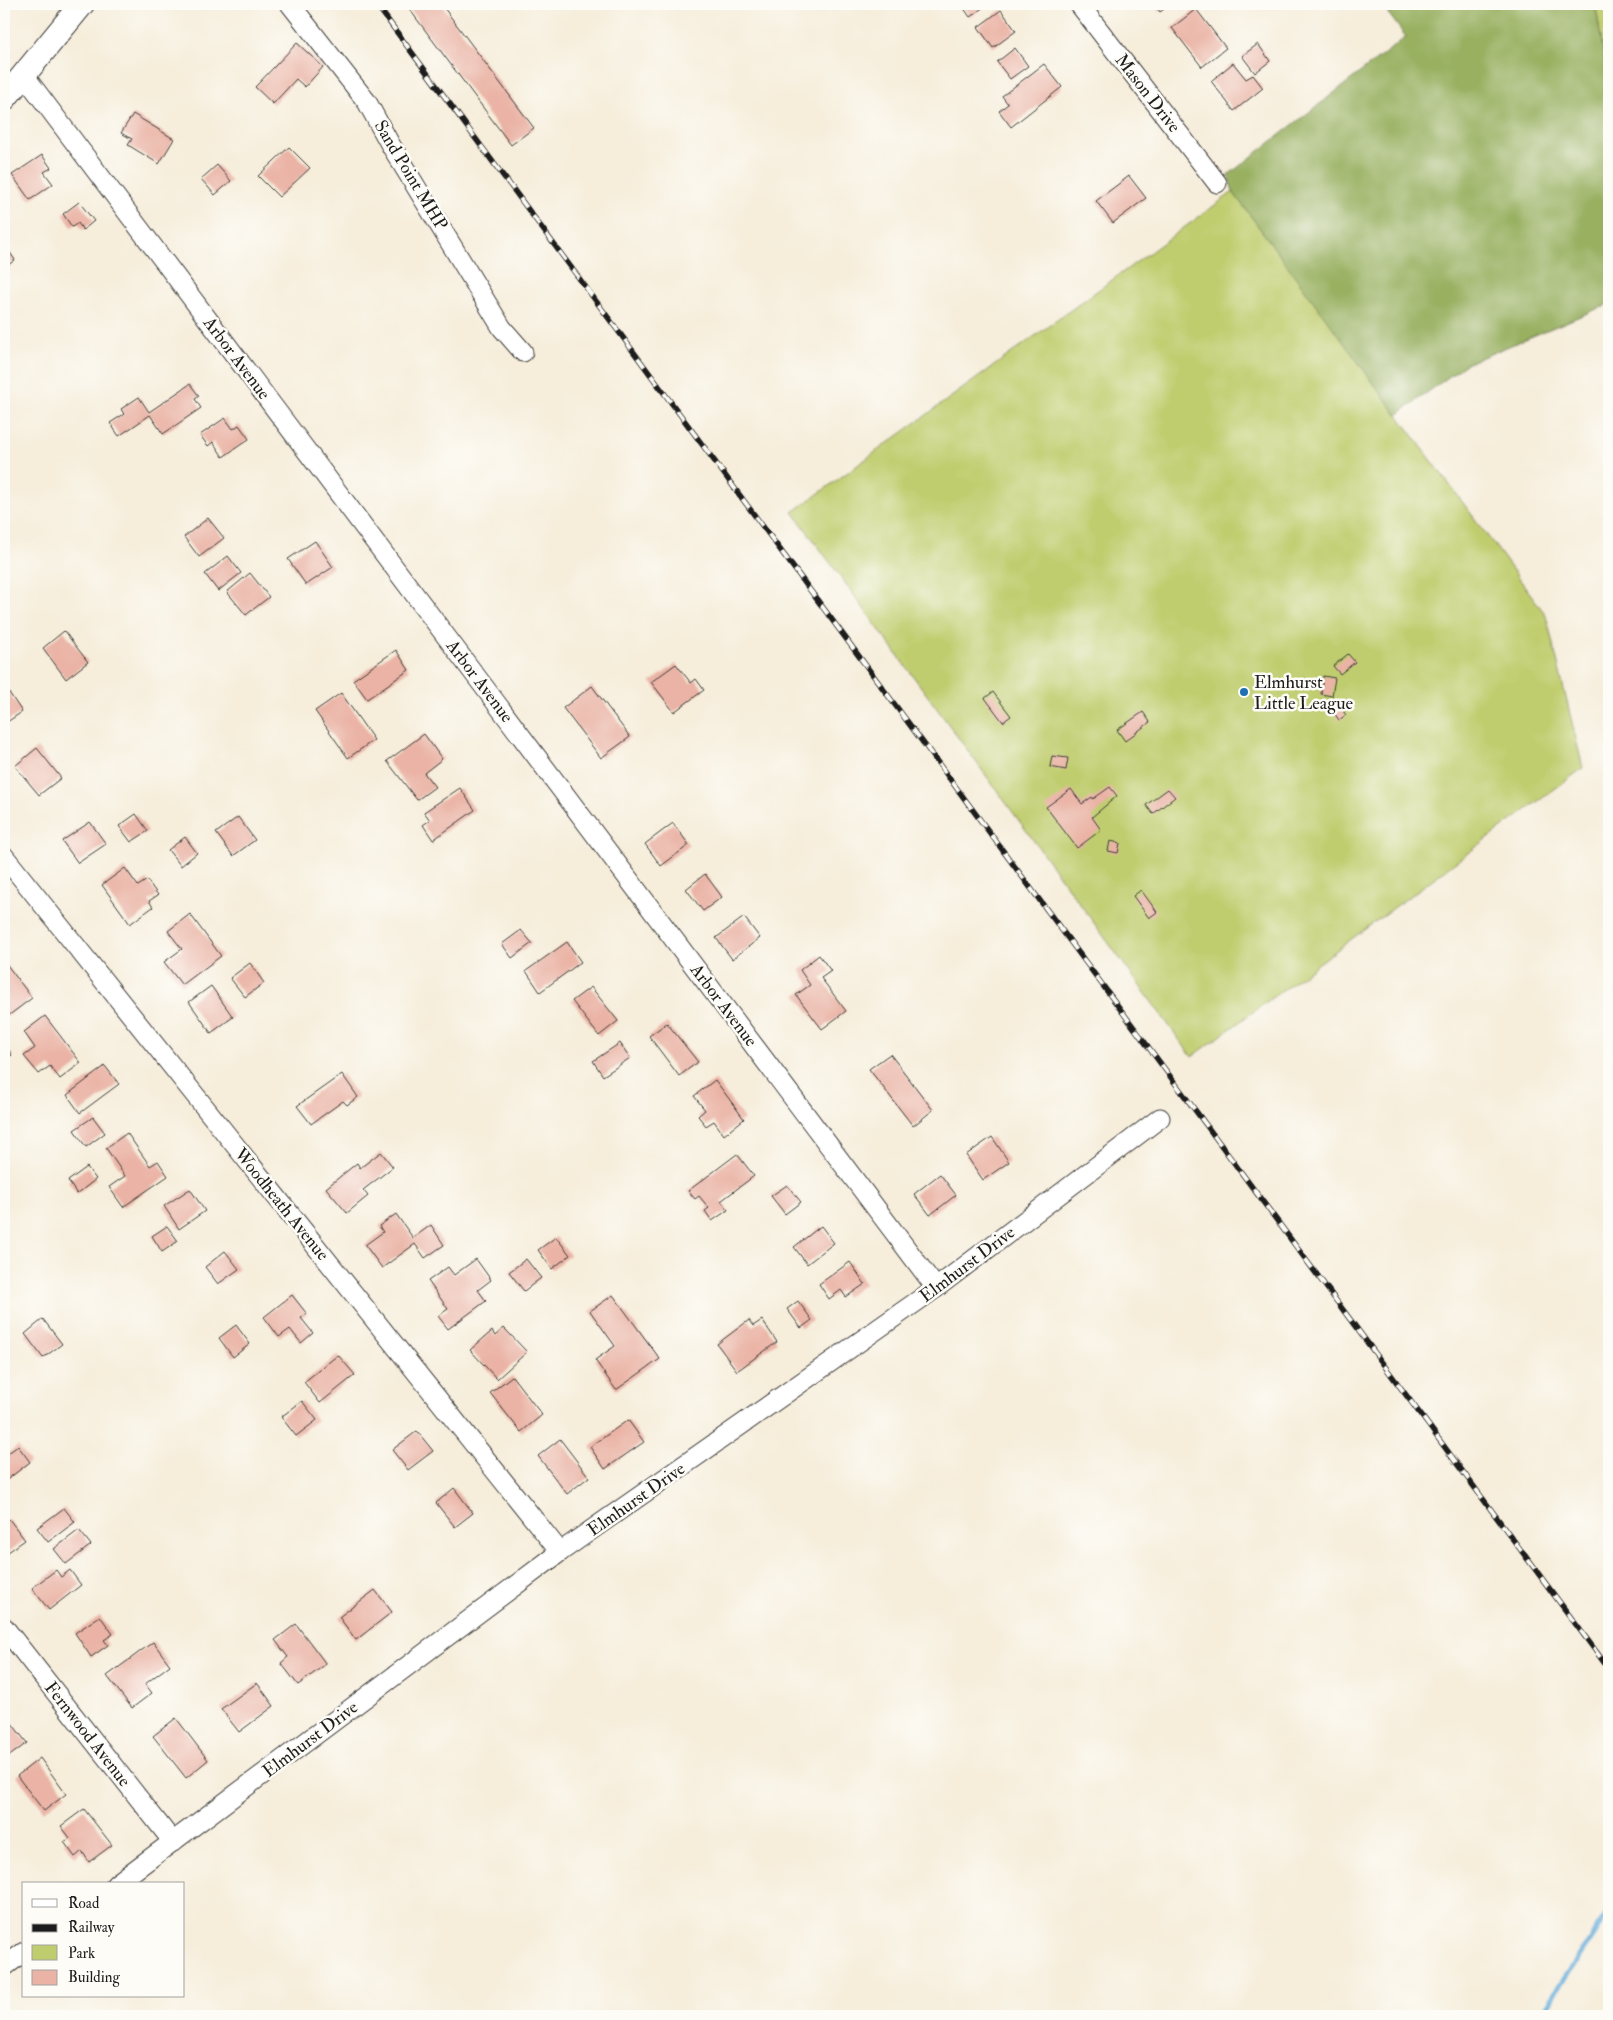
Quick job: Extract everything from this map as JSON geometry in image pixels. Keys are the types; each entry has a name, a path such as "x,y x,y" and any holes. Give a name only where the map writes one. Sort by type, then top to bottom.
{"street":[{"path":"4,99 82,4"},
{"name":"Sand Point MHP","path":"290,4 368,102 390,144 502,328 523,352"},
{"name":"Mason Drive","path":"1079,4 1217,182"},
{"name":"Arbor Avenue","path":"24,75 936,1288"},
{"name":"Woodheath Avenue","path":"4,856 560,1552"},
{"name":"Elmhurst Drive","path":"119,1882 560,1552 936,1288 1160,1118"},
{"name":"Fernwood Avenue","path":"4,1627 173,1842"},
{"path":"4,1967 22,1954"}],"green space":[{"path":"1381,4 1597,4 1596,8 1609,87 1609,304 1466,364 1397,415 1233,192 1228,175 1406,37"},
{"path":"1597,4 1609,4 1609,87 1596,8"},
{"name":"Elmhurst Little League","path":"1233,192 1546,615 1583,768 1192,1057 793,512"},
{"path":"1609,391 1609,437 1602,395"}],"building":[{"path":"411,4 441,4 534,128 511,145 407,6"},
{"path":"961,4 988,4 970,17"},
{"path":"1154,4 1171,4 1160,12"},
{"path":"1196,9 1226,48 1202,67 1172,28"},
{"path":"1001,10 1016,31 993,48 978,27"},
{"path":"297,43 323,67 305,87 296,79 273,104 255,87"},
{"path":"1258,44 1270,61 1255,73 1242,56"},
{"path":"1015,48 1028,66 1010,79 997,62"},
{"path":"1233,63 1246,79 1253,75 1263,88 1234,111 1211,81"},
{"path":"1044,64 1062,87 1011,127 999,111 1008,104 1002,96"},
{"path":"133,114 174,139 159,164 128,145 132,139 121,133"},
{"path":"289,147 310,168 279,197 258,176"},
{"path":"42,155 51,168 44,172 53,184 30,200 12,175"},
{"path":"217,165 231,181 215,195 201,179"},
{"path":"1129,176 1146,198 1113,223 1096,201"},
{"path":"79,202 94,221 83,230 78,223 72,227 63,214"},
{"path":"4,244 15,260 4,268"},
{"path":"190,384 199,396 195,399 201,408 163,434 150,415 119,436 110,423 124,414 121,409 139,397 149,412"},
{"path":"225,418 233,429 239,425 249,439 223,457 213,442 208,446 200,435"},
{"path":"208,518 224,538 199,557 184,537"},
{"path":"315,541 333,567 306,585 288,559"},
{"path":"228,556 241,573 218,591 205,574"},
{"path":"250,573 269,597 246,615 227,592"},
{"path":"64,631 88,662 66,679 43,648"},
{"path":"396,650 409,670 367,699 353,680"},
{"path":"1348,654 1355,662 1340,674 1333,666"},
{"path":"676,664 691,683 696,679 704,690 674,712 651,682"},
{"path":"1323,676 1335,678 1332,696 1321,694"},
{"path":"592,686 630,737 601,758 563,708"},
{"path":"6,688 22,712 4,724 4,689"},
{"path":"993,692 1011,716 1003,722 985,698"},
{"path":"341,693 374,740 348,758 315,711"},
{"path":"1336,701 1346,715 1339,720 1329,706"},
{"path":"1143,712 1150,722 1125,741 1117,730"},
{"path":"424,734 442,759 424,773 435,787 417,800 387,761"},
{"path":"37,748 61,778 39,795 15,766"},
{"path":"1052,756 1068,758 1066,770 1050,767"},
{"path":"1110,787 1117,796 1092,817 1101,830 1077,848 1046,807 1071,789 1082,804"},
{"path":"460,788 475,810 433,840 423,825 430,820 424,812"},
{"path":"1168,789 1175,797 1153,814 1146,805"},
{"path":"136,814 148,831 131,842 119,826"},
{"path":"238,817 255,840 233,856 216,833"},
{"path":"90,822 106,844 78,863 62,841"},
{"path":"673,823 689,845 661,866 645,844"},
{"path":"185,837 197,853 181,866 168,850"},
{"path":"1110,841 1120,843 1118,853 1108,851"},
{"path":"125,868 138,886 147,880 158,895 149,901 153,907 130,924 102,885"},
{"path":"705,874 722,897 703,911 686,889"},
{"path":"1141,890 1157,912 1149,918 1133,896"},
{"path":"190,914 221,956 182,985 164,962 182,949 168,931"},
{"path":"744,917 760,938 732,959 716,938"},
{"path":"521,930 532,943 512,958 502,944"},
{"path":"567,942 581,962 540,992 526,971"},
{"path":"819,955 831,971 821,978 846,1011 822,1029 796,995 810,985 800,970"},
{"path":"4,961 32,998 4,1019"},
{"path":"250,963 264,983 245,997 230,978"},
{"path":"211,986 233,1017 211,1033 189,1002"},
{"path":"591,987 618,1021 599,1036 572,1001"},
{"path":"45,1016 81,1063 60,1079 50,1066 39,1074 24,1056 35,1048 24,1032"},
{"path":"667,1023 698,1062 679,1076 649,1036"},
{"path":"620,1043 630,1058 603,1076 593,1061"},
{"path":"4,1044 12,1055 4,1061"},
{"path":"890,1054 933,1110 913,1126 869,1069"},
{"path":"105,1066 119,1084 80,1113 67,1095"},
{"path":"342,1074 358,1097 347,1105 343,1101 311,1124 297,1106"},
{"path":"715,1080 744,1119 724,1135 714,1121 706,1126 698,1116 705,1110 694,1096"},
{"path":"93,1117 105,1133 86,1147 74,1130"},
{"path":"127,1133 150,1166 158,1161 168,1176 123,1207 109,1187 125,1176 106,1148"},
{"path":"992,1137 1009,1162 983,1180 966,1155"},
{"path":"381,1152 393,1167 363,1190 368,1196 347,1213 326,1188 357,1163 360,1168"},
{"path":"737,1154 754,1176 721,1201 728,1210 712,1221 705,1211 709,1208 699,1196 695,1199 688,1191"},
{"path":"87,1167 96,1179 77,1194 68,1181"},
{"path":"940,1174 956,1195 930,1215 914,1194"},
{"path":"787,1185 801,1202 785,1214 771,1196"},
{"path":"190,1189 205,1211 179,1229 164,1206"},
{"path":"396,1214 413,1238 431,1225 444,1245 425,1258 415,1244 382,1268 365,1245 383,1232 379,1226"},
{"path":"167,1226 178,1241 162,1252 152,1236"},
{"path":"821,1226 834,1243 807,1264 794,1247"},
{"path":"556,1237 570,1255 552,1269 538,1250"},
{"path":"225,1251 239,1269 218,1284 205,1267"},
{"path":"476,1259 491,1280 478,1290 486,1301 448,1329 438,1316 448,1309 428,1281 448,1267 454,1275"},
{"path":"526,1259 541,1278 524,1291 509,1272"},
{"path":"850,1262 865,1284 846,1297 841,1290 829,1299 819,1284"},
{"path":"292,1295 307,1314 301,1318 313,1333 301,1343 290,1329 279,1337 264,1317"},
{"path":"613,1295 660,1359 616,1390 595,1360 615,1346 590,1311"},
{"path":"798,1301 812,1320 801,1328 787,1309"},
{"path":"43,1319 62,1344 43,1358 25,1334"},
{"path":"749,1320 753,1326 762,1320 777,1342 737,1371 717,1344"},
{"path":"236,1325 250,1344 233,1357 219,1338"},
{"path":"504,1328 527,1352 497,1379 470,1350 492,1331 495,1336"},
{"path":"338,1355 355,1375 320,1403 304,1382"},
{"path":"512,1376 542,1415 521,1432 490,1393"},
{"path":"302,1401 317,1420 296,1436 281,1417"},
{"path":"628,1420 644,1442 605,1469 590,1447"},
{"path":"417,1431 433,1451 408,1470 392,1450"},
{"path":"560,1439 589,1477 567,1494 538,1456"},
{"path":"18,1446 30,1462 4,1482 4,1456"},
{"path":"454,1488 473,1513 455,1527 436,1503"},
{"path":"64,1508 75,1522 48,1542 37,1528"},
{"path":"9,1519 25,1540 4,1555 4,1522"},
{"path":"79,1530 91,1545 66,1564 54,1549"},
{"path":"56,1570 61,1577 70,1570 81,1585 49,1610 32,1588"},
{"path":"375,1590 392,1612 356,1640 339,1617"},
{"path":"100,1616 113,1634 104,1640 108,1645 91,1657 75,1633"},
{"path":"296,1624 326,1664 298,1685 281,1663 288,1657 275,1640"},
{"path":"153,1642 170,1665 145,1684 152,1693 132,1708 107,1676"},
{"path":"257,1683 274,1706 239,1732 221,1709"},
{"path":"4,1713 27,1743 4,1760"},
{"path":"176,1718 208,1760 186,1778 153,1736"},
{"path":"40,1758 66,1794 44,1811 17,1776"},
{"path":"84,1809 112,1845 89,1862 82,1851 75,1857 64,1842 70,1838 61,1826"}],"waterway":[{"path":"1540,2016 1609,1911"}],"railway":[{"path":"376,4 1609,1669"}],"place":[{"name":"Elmhurst Little League","path":"1244,692"}]}
